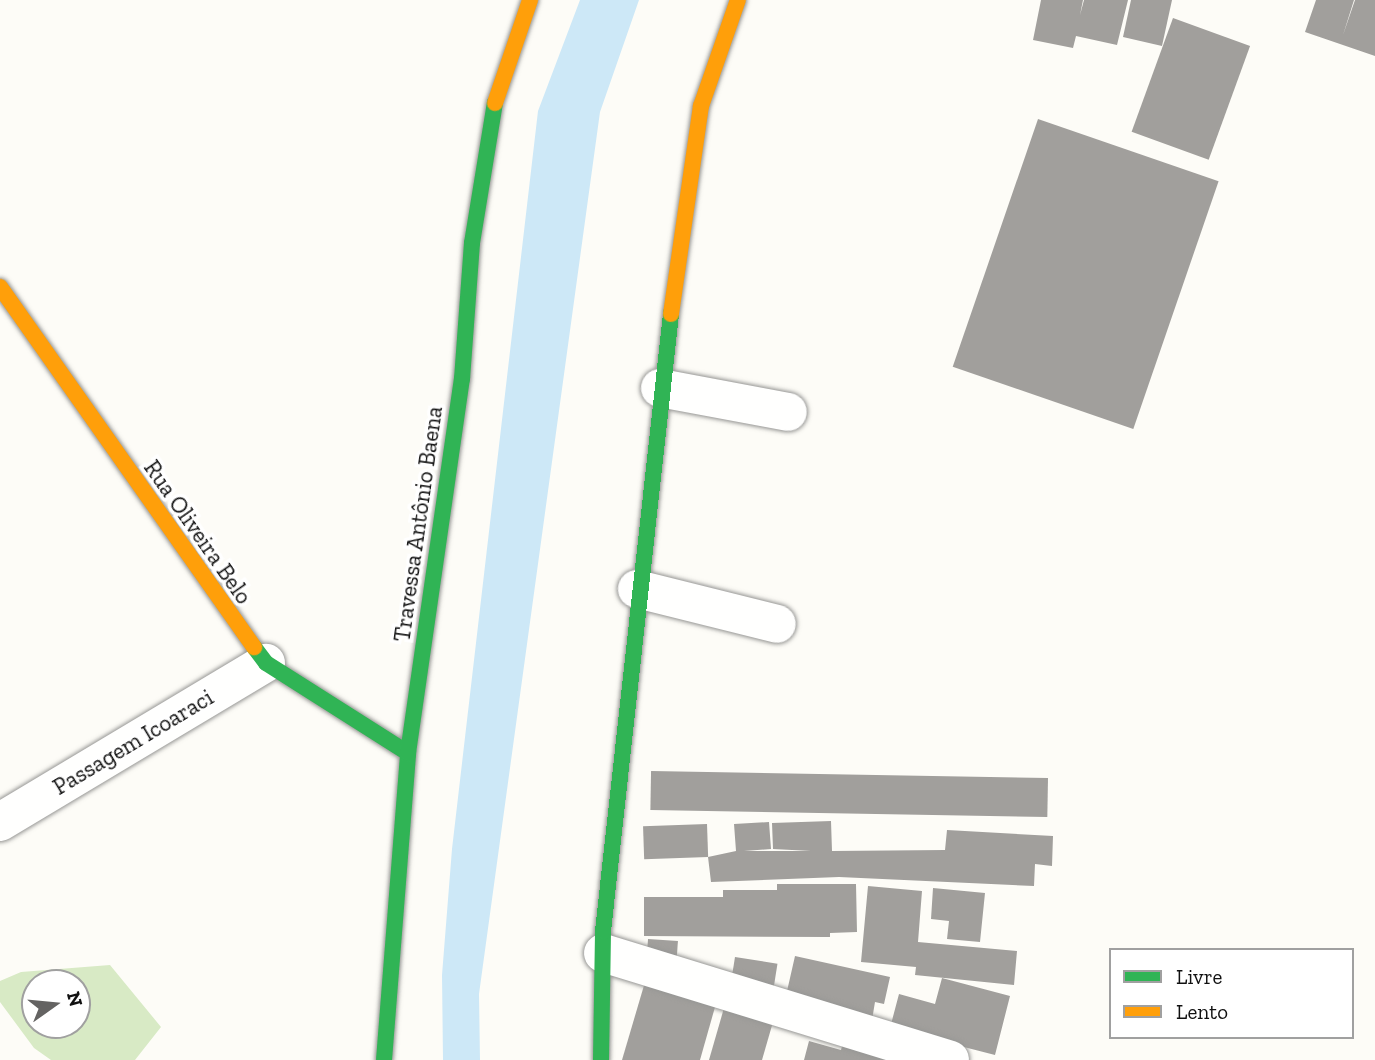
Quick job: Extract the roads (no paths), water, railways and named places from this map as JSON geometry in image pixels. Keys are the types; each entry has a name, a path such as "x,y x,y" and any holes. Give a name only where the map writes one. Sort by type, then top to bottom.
{"street":[{"name":"Travessa Antônio Baena","path":"384,1060 408,753 462,379 472,243 495,104 530,0"},
{"path":"601,1060 603,953 637,589 660,388 701,106 738,0"},
{"name":"Rua Oliveira Belo","path":"3,298 192,565 266,663 408,753"},
{"path":"660,388 788,412"},
{"path":"637,589 777,624"},
{"name":"Passagem Icoaraci","path":"0,822 266,663"},
{"path":"603,953 950,1060"}],"water":[{"path":"580,0 639,0 600,112 479,994 480,1060 443,1060 442,975 452,849 538,111"}]}
